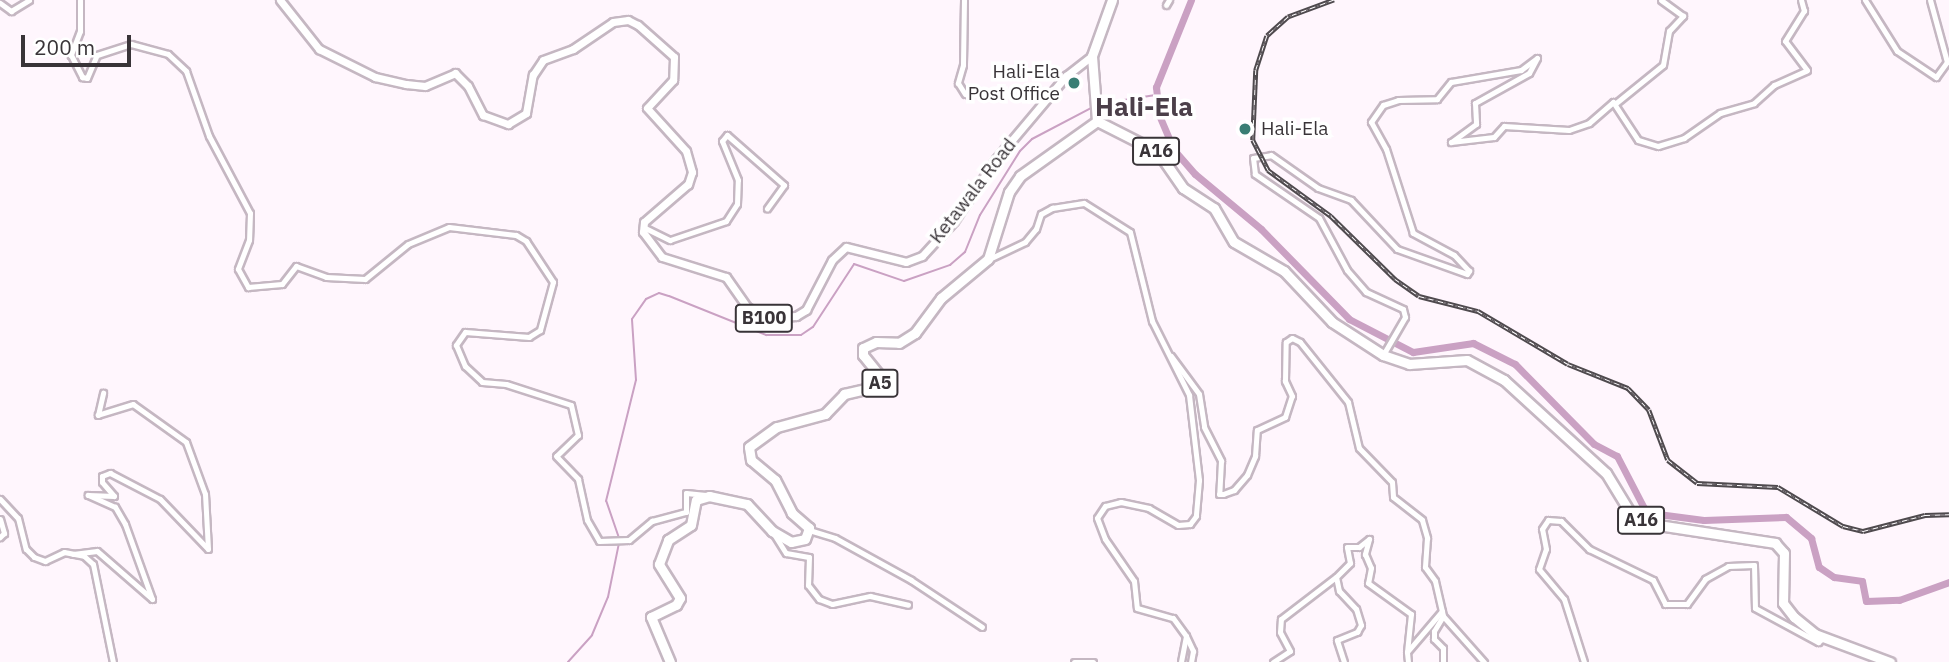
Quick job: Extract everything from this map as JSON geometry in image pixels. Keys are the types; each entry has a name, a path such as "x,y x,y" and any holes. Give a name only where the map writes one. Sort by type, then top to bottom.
{"highway":[{"path":"987,260 1009,192 1020,176 1095,117 1091,56 1112,0"},
{"name":"A16","path":"1095,117 1158,152 1183,188 1214,208 1234,242 1284,271 1332,322 1409,364 1467,360 1504,380 1606,473 1631,514 1645,523 1775,544 1784,553 1783,603 1794,617 1823,638 1890,662"},
{"name":"A5","path":"809,530 792,513 775,480 751,460 749,447 777,427 825,414 844,394 874,391 880,376 863,355 863,348 910,337 941,298 987,260"},
{"path":"670,662 651,617 676,605 680,598 659,567 668,541 689,529 696,500 709,496 747,504 772,531 795,542 806,539 809,530"}],"main road":[{"path":"280,0 319,49 375,78 406,84 425,86 455,73 468,86 483,115 508,124 526,113 533,75 543,60 573,49 612,22 628,20 638,25 674,57 673,80 647,108 686,151 692,172 688,184 650,214 642,227"},
{"name":"Ketawala Road","path":"642,227 662,257 723,275 747,307 760,317 796,316 810,306 828,267 846,247 906,262 922,256 1049,97 1077,64 1091,56"}],"street":[{"path":"0,3 11,11 29,0"},
{"path":"80,0 80,31 71,55 82,77 87,78 97,55 131,44 168,54 186,71 209,136 250,213 249,240 238,269 248,287 282,284 296,266 326,277 365,279 408,244 449,228 502,231 526,241 553,282 537,335 465,332 456,345 465,366 482,382 506,384 571,405 578,435 556,456 578,478 592,533 599,541 625,541 652,521 686,512 685,493 709,496"},
{"path":"964,0 963,65 958,83 965,94"},
{"path":"1386,351 1405,314 1403,309 1366,292 1347,270 1320,218 1255,174 1253,158 1270,155 1318,188 1351,200 1397,249 1467,274 1454,255 1413,233 1386,149 1372,127 1376,112 1398,100 1437,99 1451,82 1521,70 1537,58 1529,73 1475,103 1476,124 1451,142 1494,137 1504,126 1569,130 1589,123 1603,106 1616,103 1664,65 1669,31 1683,16 1661,0"},
{"path":"1616,103 1638,140 1658,146 1684,138 1720,114 1754,103 1774,85 1807,70 1785,41 1804,11 1801,0"},
{"path":"1865,0 1897,51 1936,77 1947,62 1930,0"},
{"path":"642,227 670,240 726,221 737,204 738,180 722,141 727,135 784,185 767,208"},
{"path":"987,260 1025,242 1045,210 1084,204 1130,232 1140,261 1141,290 1162,347 1189,395 1198,460 1196,516 1190,524 1178,525 1149,508 1121,502 1105,506 1097,518 1105,539 1134,581 1137,608 1173,618 1193,651 1191,662"},
{"path":"1162,347 1199,394 1204,427 1221,461 1219,494 1223,494 1247,475 1255,456 1257,430 1285,418 1292,396 1283,367 1286,342 1292,338 1300,342 1348,402 1359,448 1392,482 1393,497 1422,520 1427,538 1425,567 1435,581 1442,614 1484,662"},
{"path":"73,554 97,551 152,599 125,524 115,507 88,495 114,496 102,482 102,476 110,473 160,499 208,549 205,494 186,442 133,404 98,415 103,393"},
{"path":"0,499 18,518 26,549 34,557 45,561 64,552 93,564 113,662"},
{"path":"0,519 4,533 0,537"},
{"path":"1584,662 1564,599 1539,569 1546,549 1542,530 1548,520 1561,521 1589,549 1653,580 1665,604 1687,604 1705,579 1728,566 1754,565 1755,608 1818,642 1823,638"},
{"path":"809,530 835,538 911,580 982,628"},
{"path":"772,531 786,553 809,557 808,585 820,599 832,604 870,596 908,605"},
{"path":"1273,662 1290,651 1280,632 1281,620 1336,578 1350,563 1347,547 1359,547 1371,539 1365,554 1371,568 1368,583 1408,609 1413,627 1407,652 1409,662"},
{"path":"1336,578 1339,591 1356,609 1361,625 1357,632 1335,644 1344,662"},
{"path":"1407,652 1442,614"},
{"path":"1442,614 1434,631 1434,639 1443,648 1443,662"},
{"path":"1181,662 1186,636"},
{"path":"1074,662 1093,662"}],"waterway":[{"path":"1191,0 1156,87 1159,115 1174,150 1195,174 1261,229 1349,319 1413,352 1473,343 1515,364 1594,444 1617,456 1644,508 1658,514 1704,520 1786,517 1811,538 1819,567 1834,577 1862,581 1866,601 1899,600 1949,582"},
{"path":"1099,104 1155,95"},
{"path":"619,538 606,501 636,380 632,319 646,299 659,293 766,335 801,335 813,327 854,264 904,281 950,265 965,252 980,215 1020,151 1032,139 1091,108"},
{"path":"568,662 592,635 608,597 619,543"}],"railway":[{"path":"1334,0 1288,17 1267,36 1256,70 1253,140 1268,170 1331,216 1395,279 1419,296 1478,311 1568,364 1628,388 1649,410 1668,460 1697,483 1778,487 1843,526 1863,531 1925,515 1949,514"}],"place":[{"name":"Hali-Ela Post Office","path":"1074,83"},
{"name":"Hali-Ela","path":"1245,129"}],"district":[{"name":"Hali-Ela","path":"1144,107"}]}
